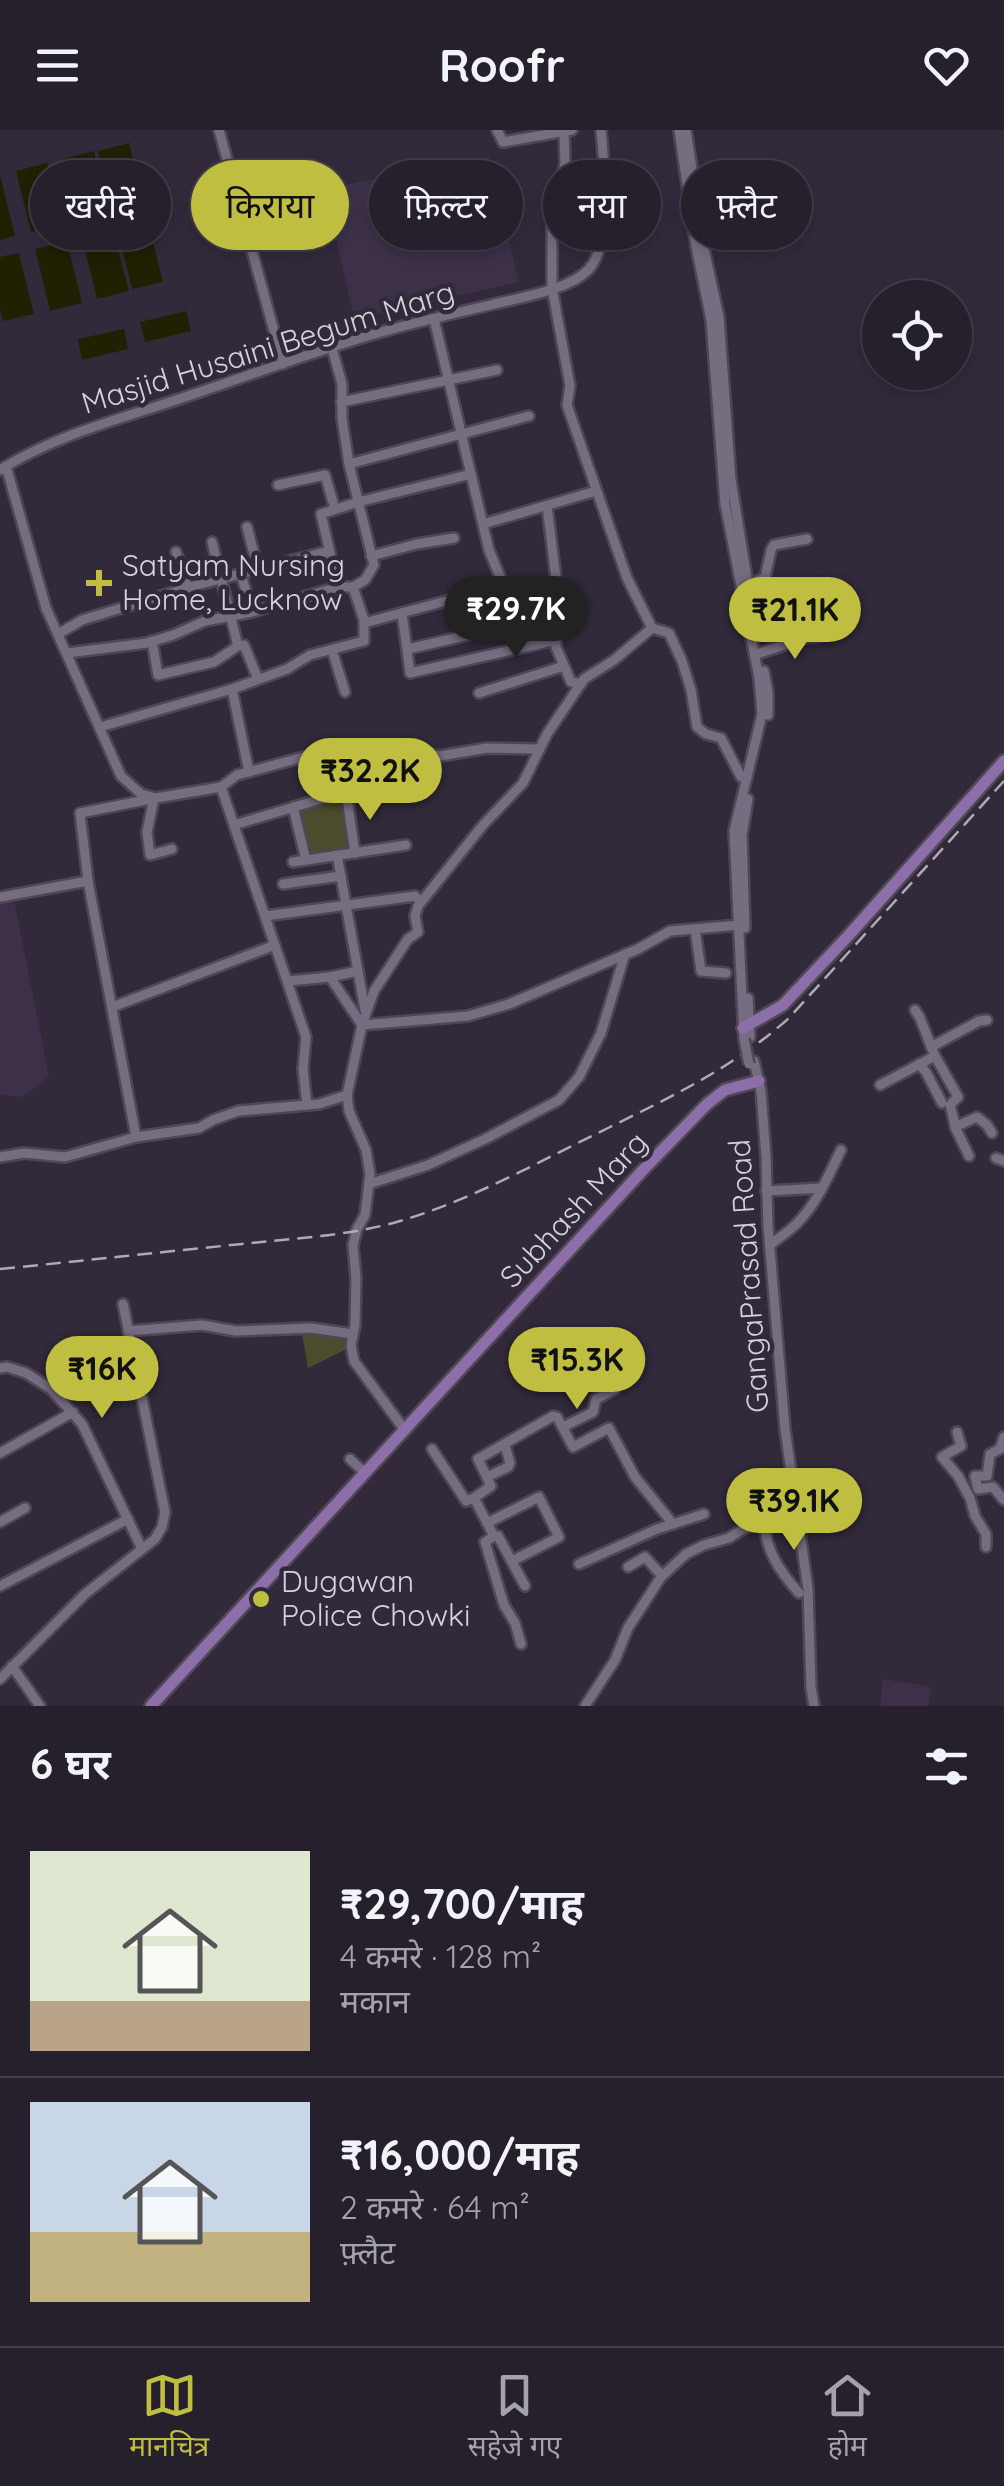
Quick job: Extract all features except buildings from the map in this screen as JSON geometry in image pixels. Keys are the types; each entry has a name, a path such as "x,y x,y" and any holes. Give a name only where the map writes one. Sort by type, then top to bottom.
{"main road":[{"path":"747,1032 783,1005 850,935 1004,761"},
{"name":"Subhash Marg","path":"151,1706 708,1104 725,1090 757,1082"}],"street":[{"path":"220,130 284,364"},
{"path":"497,130 503,142 572,130"},
{"name":"Masjid Husaini Begum Marg","path":"3,468 60,440 332,348 573,281 589,269 596,256 603,224 606,184 600,130"},
{"path":"682,130 719,317 731,480 768,692 768,717 750,784 742,835 747,1032"},
{"path":"682,130 696,246 711,320 726,504 760,678 762,714 734,832 747,1032 757,1082"},
{"path":"564,131 565,164 552,220 552,288 570,386 568,405 627,578 652,628 668,633 682,662 697,727 721,738 741,777 747,778"},
{"path":"364,623 502,586 483,524 434,319"},
{"path":"67,653 152,641 205,621 354,586 364,580 374,565 348,464 342,384 332,348"},
{"path":"341,402 496,370"},
{"path":"348,464 530,416"},
{"path":"3,468 46,608 121,776 141,794 154,798"},
{"path":"338,587 320,516 358,502 471,474"},
{"path":"278,484 324,475 335,509"},
{"path":"483,524 596,491"},
{"path":"547,506 556,586 556,647 571,682 581,684"},
{"path":"247,527 258,569"},
{"path":"372,556 454,538"},
{"path":"748,585 765,578 774,545 807,539"},
{"path":"212,542 238,646"},
{"path":"58,634 82,620 328,551"},
{"path":"176,552 188,588"},
{"path":"241,574 252,612"},
{"path":"100,726 232,689 310,655 364,641 364,623 354,586"},
{"path":"402,613 410,673 556,640"},
{"path":"408,648 556,619"},
{"path":"404,1429 354,1361 351,1345 356,1279 353,1245 366,1215 369,1184 366,1150 349,1111 347,1095 362,1025 374,991 392,961 418,932 415,916 421,902 483,825 523,783 547,734 581,684 652,628"},
{"path":"760,653 822,636"},
{"path":"152,641 158,675 214,662 244,645 258,679"},
{"path":"332,650 345,692"},
{"path":"479,693 564,666"},
{"path":"232,689 248,772"},
{"path":"136,1138 88,881 80,813 221,787 237,775 360,746 440,756 487,748 540,749"},
{"path":"221,787 306,1038 303,1069 307,1106"},
{"path":"154,798 146,832 150,856 172,849"},
{"path":"234,826 324,798"},
{"path":"346,798 355,852"},
{"path":"294,808 306,860"},
{"path":"293,862 406,845"},
{"path":"337,855 366,1013"},
{"path":"284,884 341,876"},
{"path":"0,896 88,881"},
{"path":"266,916 416,896 421,902"},
{"path":"362,1025 468,1016 508,1004 625,954 670,930 738,925"},
{"path":"695,929 701,971 726,974"},
{"path":"112,1007 275,945"},
{"path":"369,1184 428,1165 559,1100 580,1077 601,1034 625,954"},
{"path":"288,981 358,971"},
{"path":"330,977 362,1025"},
{"path":"915,1010 958,1097 950,1104 955,1127 969,1156"},
{"path":"880,1086 919,1064 979,1021 987,1020"},
{"path":"919,1064 942,1103"},
{"name":"GangaPrasad Road","path":"757,1082 786,1428 808,1591 814,1706"},
{"path":"0,1157 24,1153 65,1157 136,1138 199,1128 238,1111 307,1106 347,1095"},
{"path":"955,1127 977,1117 992,1133"},
{"path":"770,1245 798,1223 841,1150"},
{"path":"766,1191 822,1188"},
{"path":"0,1679 85,1594 155,1539 162,1526 164,1512 123,1304"},
{"path":"128,1331 202,1325 236,1330 312,1328 353,1334"},
{"path":"0,1368 26,1373 51,1389 73,1412 142,1549"},
{"path":"563,1427 593,1412 596,1399 615,1389"},
{"path":"0,1453 73,1412"},
{"path":"432,1448 466,1501 491,1486 478,1459 554,1416 573,1448 610,1428 636,1477 673,1524"},
{"path":"957,1432 961,1446 942,1457 973,1491"},
{"path":"986,1547 986,1534 975,1516 973,1491 976,1476 986,1476 990,1454 1000,1449 1004,1437"},
{"path":"486,1477 510,1463 505,1445"},
{"path":"350,1459 365,1473"},
{"path":"973,1491 993,1487 1004,1500"},
{"path":"585,1706 662,1576 686,1554 765,1520 784,1498 795,1496"},
{"path":"474,1498 525,1586"},
{"path":"487,1523 539,1498 559,1538 512,1561"},
{"path":"0,1522 26,1508"},
{"path":"579,1564 657,1529 704,1514"},
{"path":"0,1586 128,1520"},
{"path":"765,1520 764,1530 778,1567 799,1593"},
{"path":"494,1536 484,1542 521,1644"},
{"path":"628,1567 645,1557 662,1576"},
{"path":"12,1666 40,1706"}],"shaded area":[{"path":"129,143 133,160 100,160 98,151"},
{"path":"94,151 96,160 63,160"},
{"path":"30,167 30,228 16,171"},
{"path":"0,175 15,236 0,240"},
{"path":"369,180 369,250 511,250 519,282 354,319 339,250 349,250 349,184"},
{"path":"35,250 69,250 82,303 50,311"},
{"path":"85,250 118,250 129,291 97,299"},
{"path":"122,250 155,250 163,282 132,289"},
{"path":"19,253 34,314 3,321 0,257"},
{"path":"186,311 191,331 145,342 140,322"},
{"path":"124,329 128,349 82,360 78,339"},
{"path":"341,798 349,847 308,854 298,810"},
{"path":"14,899 49,1077 22,1097 0,1095 0,902"},
{"path":"302,1333 345,1336 345,1350 308,1368"},
{"path":"883,1679 931,1687 928,1706 880,1706"}],"railway":[{"path":"0,1269 361,1230 427,1212 506,1179 679,1092 768,1035 789,1018 1004,781"}],"place":[{"name":"Satyam Nursing Home, Lucknow","path":"99,583"},
{"name":"Dugawan Police Chowki","path":"261,1599"}]}
